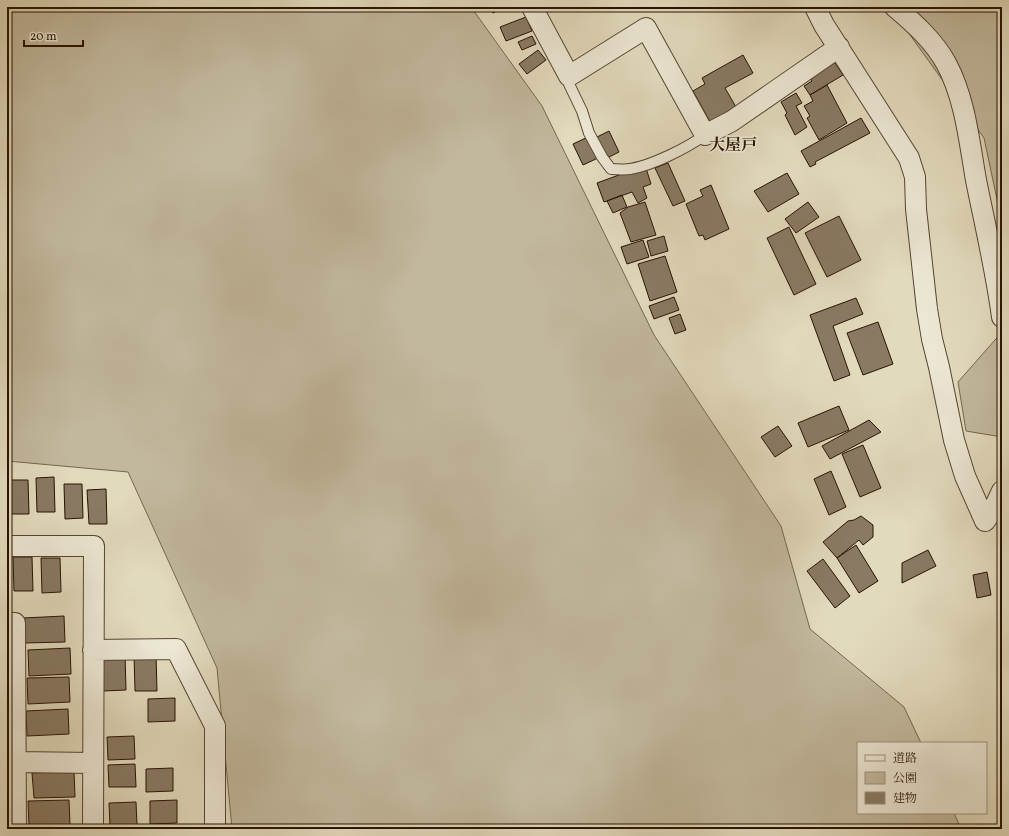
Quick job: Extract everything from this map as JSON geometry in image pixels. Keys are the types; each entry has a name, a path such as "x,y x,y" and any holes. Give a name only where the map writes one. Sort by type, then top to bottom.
{"street":[{"path":"532,7 569,76 646,28 705,135 732,121 839,47"},
{"path":"815,7 824,25 909,158 915,177 916,209 925,294 932,339 940,367 954,440 965,476 986,521 1002,491"},
{"path":"895,7 932,42 945,61 956,82 994,267 1002,317"},
{"path":"7,546 94,546 92,829"},
{"path":"7,623 15,623 16,829"},
{"path":"93,650 176,649 215,726 215,829"},
{"path":"16,762 93,763"}],"lane":[{"path":"569,76 569,84 582,111 589,133 602,157 611,169 629,170 647,165 695,142 705,135"}],"green space":[{"path":"7,7 471,7 542,106 654,335 781,526 810,629 904,707 921,742 857,742 857,814 954,814 961,829 232,829 217,668 128,472 7,461"},
{"path":"890,7 1002,7 1002,223 984,138"},
{"path":"1002,332 1002,437 966,431 958,382"}],"building":[{"path":"490,7 503,7 493,13"},
{"path":"526,17 532,31 506,41 500,27"},
{"path":"532,36 536,44 522,50 518,42"},
{"path":"538,50 546,60 527,74 519,64"},
{"path":"743,55 753,73 725,88 736,107 710,122 693,91 705,84 702,78"},
{"path":"834,61 843,75 810,95 804,86 812,81 809,76"},
{"path":"827,85 847,123 819,140 807,118 810,116 804,106 813,101 810,95"},
{"path":"796,93 802,103 796,106 807,127 795,135 785,115 787,113 781,102"},
{"path":"861,118 870,133 815,162 816,164 810,167 801,151"},
{"path":"609,131 619,152 605,159 595,138"},
{"path":"588,137 598,158 583,165 573,144"},
{"path":"668,163 685,201 673,206 655,168"},
{"path":"638,168 646,168 651,184 643,187 647,198 638,203 632,192 604,202 597,183"},
{"path":"787,173 799,194 768,212 754,191"},
{"path":"711,185 729,229 705,240 703,235 699,236 686,204 703,196 700,190"},
{"path":"622,195 627,207 613,213 607,201"},
{"path":"645,202 656,235 631,242 620,213 628,207"},
{"path":"808,202 819,217 796,233 785,219"},
{"path":"839,216 861,260 827,277 805,233"},
{"path":"789,227 816,284 794,295 767,238"},
{"path":"664,236 668,251 651,256 647,241"},
{"path":"643,240 649,257 627,264 621,247"},
{"path":"665,256 677,292 650,301 638,264"},
{"path":"674,297 679,310 654,319 649,306"},
{"path":"856,298 863,314 833,326 850,375 834,381 810,315"},
{"path":"680,314 686,330 675,334 669,318"},
{"path":"878,322 893,364 863,375 847,333"},
{"path":"839,406 849,430 808,447 798,423"},
{"path":"869,420 881,432 830,459 822,446"},
{"path":"778,426 792,446 775,457 761,437"},
{"path":"863,445 881,488 860,497 842,454"},
{"path":"831,471 846,507 829,515 814,479"},
{"path":"54,477 55,512 37,512 36,478"},
{"path":"10,480 28,480 29,514 11,514"},
{"path":"64,484 82,484 83,518 65,519"},
{"path":"106,489 107,524 89,524 87,490"},
{"path":"861,516 873,525 873,537 863,545 859,540 837,558 823,542 848,521 854,520"},
{"path":"856,545 878,581 859,593 837,558"},
{"path":"928,550 936,566 902,583 902,563"},
{"path":"13,557 32,557 33,591 14,591"},
{"path":"41,558 60,558 61,592 42,593"},
{"path":"823,559 850,596 835,608 807,571"},
{"path":"987,572 991,595 977,598 973,575"},
{"path":"64,616 65,642 24,643 23,618"},
{"path":"70,648 71,674 29,676 28,650"},
{"path":"125,654 126,690 103,691 102,655"},
{"path":"134,655 156,655 157,691 135,691"},
{"path":"69,677 70,702 28,704 27,678"},
{"path":"175,698 175,721 148,722 148,699"},
{"path":"68,709 69,734 27,736 26,711"},
{"path":"134,736 135,759 108,760 107,737"},
{"path":"135,764 136,787 109,787 108,765"},
{"path":"173,768 173,791 146,792 146,769"},
{"path":"74,771 75,797 34,798 32,773"},
{"path":"69,800 70,825 29,826 28,801"},
{"path":"177,800 177,823 150,824 150,801"},
{"path":"136,802 137,825 110,826 109,803"},
{"path":"70,827 70,829 28,829"}],"district":[{"name":"大屋戸","path":"733,146"}]}
